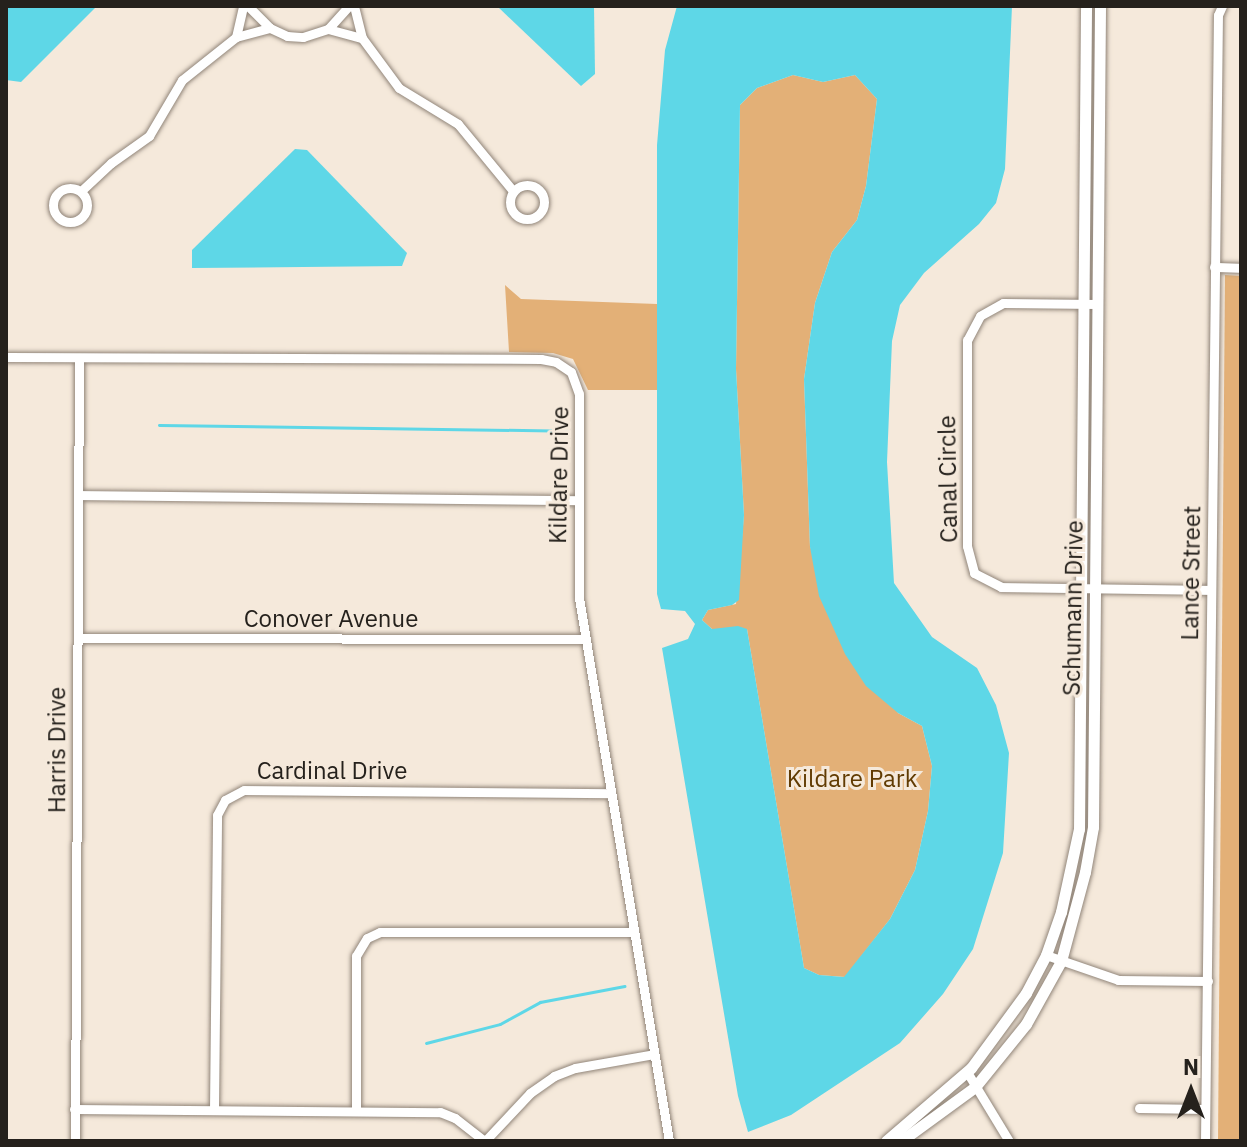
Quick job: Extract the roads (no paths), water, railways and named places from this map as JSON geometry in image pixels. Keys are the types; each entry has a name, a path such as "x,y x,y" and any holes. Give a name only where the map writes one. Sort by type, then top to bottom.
{"street":[{"path":"236,37 246,6 270,28 287,36 303,37 328,29 352,6 362,38 399,88 458,124 513,191"},
{"name":"Schumann Drive","path":"901,1141 975,1087 1026,1024 1061,961 1085,872 1093,827 1083,303 1086,6"},
{"name":"Schumann Drive","path":"886,1141 967,1072 1026,993 1046,955 1061,912 1079,829 1097,304 1100,6"},
{"name":"Lance Street","path":"1205,1141 1214,267 1218,15 1222,6"},
{"path":"81,191 111,163 149,136 182,80 236,37 270,28"},
{"path":"328,29 362,38"},
{"path":"1214,267 1241,268"},
{"name":"Canal Circle","path":"1097,304 1003,303 980,316 967,340 967,546 974,573 1001,587 1211,590"},
{"name":"Kildare Drive","path":"6,357 541,359 556,362 571,372 579,389 579,598 669,1141"},
{"name":"Harris Drive","path":"75,1141 79,359"},
{"path":"78,495 577,500"},
{"name":"Conover Avenue","path":"78,638 585,639"},
{"name":"Cardinal Drive","path":"214,1109 217,815 225,800 244,790 609,793"},
{"path":"356,1110 356,956 367,938 380,932 633,932"},
{"path":"1046,955 1118,980 1208,981"},
{"path":"74,1109 356,1110 449,1114 484,1141 530,1093 554,1076 575,1068 654,1054"},
{"path":"967,1072 1009,1141"},
{"path":"1139,1108 1205,1109"}],"water":[{"path":"6,6 97,6 21,82 6,80"},
{"path":"497,6 594,6 595,74 581,86"},
{"path":"677,6 1012,6 1005,169 996,203 979,224 924,273 900,305 892,341 887,462 894,583 932,637 977,668 996,705 1009,753 1003,853 973,949 943,994 900,1043 791,1115 748,1132 738,1096 662,648 688,639 695,624 685,611 661,609 657,594 657,145 665,50","holes":["793,75 823,82 855,75 877,99 866,186 857,220 832,252 815,303 804,379 810,547 819,596 845,654 866,686 898,713 922,726 932,766 928,811 915,870 890,919 844,977 819,975 804,968 747,629 738,626 712,629 702,620 708,610 732,605 739,600 744,515 736,369 740,105 757,88"]},
{"path":"295,149 307,150 407,253 402,266 192,268 192,250"}],"waterway":[{"path":"159,425 567,431"},
{"path":"426,1043 500,1024 540,1002 625,986"}],"park label":[{"name":"Kildare Park","path":"852,779"}]}
